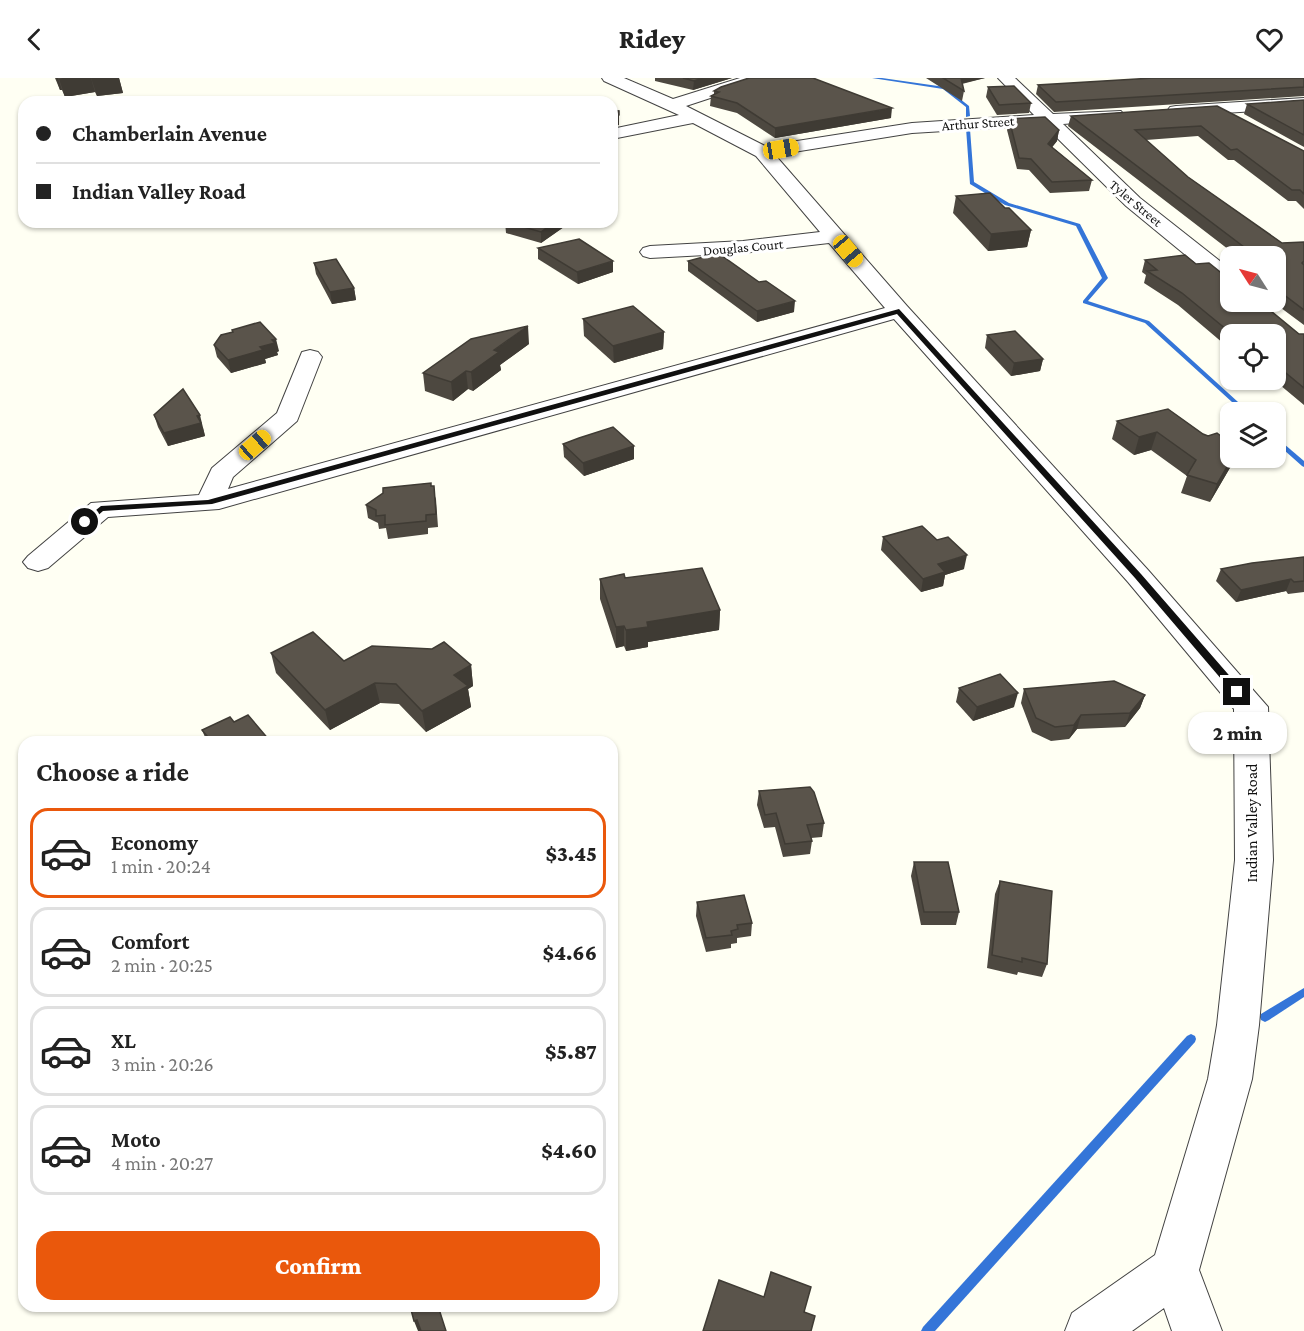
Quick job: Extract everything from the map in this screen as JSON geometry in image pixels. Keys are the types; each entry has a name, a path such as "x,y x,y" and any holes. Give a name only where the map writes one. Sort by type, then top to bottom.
{"street":[{"name":"Indian Valley Road","path":"610,78 672,105 762,152 899,311 1138,576 1251,707 1254,860 1238,1025 1230,1079 1175,1270"},
{"path":"672,105 756,78"},
{"name":"Tyler Street","path":"1006,78 1092,165 1133,202 1220,272"},
{"path":"1159,112 1304,103"},
{"path":"1216,108 1243,124"},
{"name":"Arthur Street","path":"762,152 912,128 1137,113"},
{"path":"618,133 696,117"},
{"name":"Douglas Court","path":"650,252 720,250 785,244 835,236"},
{"path":"38,562 101,509 209,503 899,311"},
{"path":"209,503 221,474 288,416 310,357"},
{"path":"1090,1331 1175,1270 1197,1331"}],"building":[{"path":"683,78 702,78 694,81"},
{"path":"749,78 813,78 892,108 775,128 737,103 711,96 719,92 714,91 721,87"},
{"path":"943,78 961,78 964,91"},
{"path":"1153,78 1304,78 1304,87 1056,102 1038,85"},
{"path":"1014,86 1031,103 999,105 988,87"},
{"path":"1304,100 1304,135 1247,104"},
{"path":"1217,106 1304,151 1304,194 1300,190 1292,190 1237,149 1231,150 1201,126 1135,130 1188,177 1282,243 1304,242 1304,261 1302,263 1304,265 1304,310 1286,296 1286,246 1243,246 1071,116"},
{"path":"1045,117 1059,130 1048,144 1092,180 1052,182 1031,159 1019,158 1009,119"},
{"path":"990,193 1031,230 991,234 956,196"},
{"path":"527,228 546,228 541,232"},
{"path":"579,239 613,261 577,272 538,248"},
{"path":"718,253 759,282 766,281 795,301 757,311 688,261"},
{"path":"1185,255 1196,264 1209,263 1220,272 1220,312 1272,312 1299,334 1304,334 1304,388 1286,373 1286,324 1220,324 1182,293 1147,271 1157,270 1145,260"},
{"path":"336,259 354,288 330,292 314,263"},
{"path":"633,306 664,332 613,346 583,319"},
{"path":"260,322 276,339 272,340 275,343 260,347 263,350 228,360 214,345 221,335"},
{"path":"528,326 494,350 499,352 471,372 466,371 451,382 423,373 471,339"},
{"path":"1015,331 1043,359 1014,363 987,335"},
{"path":"183,389 200,415 197,416 201,423 164,433 154,415"},
{"path":"1168,409 1203,434 1208,436 1217,433 1220,435 1220,468 1226,468 1217,484 1187,475 1196,460 1157,432 1139,437 1117,421"},
{"path":"613,427 634,446 583,463 563,444 579,438"},
{"path":"431,483 431,486 434,486 436,514 426,515 426,521 385,525 385,515 376,516 376,510 366,505 383,493 383,488"},
{"path":"922,526 937,540 948,537 967,555 938,564 945,572 923,579 883,537"},
{"path":"1304,557 1304,581 1294,582 1291,579 1241,590 1221,569 1252,563"},
{"path":"702,568 720,610 647,622 648,627 626,630 624,626 616,627 600,579 624,574 625,578"},
{"path":"313,632 344,661 372,646 432,649 444,642 471,665 454,675 468,686 422,711 396,684 375,683 325,710 271,653"},
{"path":"1000,674 1018,693 977,707 959,688"},
{"path":"1114,681 1145,695 1130,713 1081,715 1074,725 1055,727 1036,718 1024,689"},
{"path":"248,715 266,736 207,736 202,730 230,717 234,722"},
{"path":"810,787 814,792 824,823 807,825 812,841 785,844 776,813 765,815 759,791"},
{"path":"914,862 948,862 959,912 924,912"},
{"path":"1000,881 1052,891 1047,964 1022,958 1022,962 992,955"},
{"path":"744,895 752,923 737,925 738,929 731,931 732,935 706,938 697,902"},
{"path":"771,1272 811,1287 804,1312 815,1316 811,1331 703,1331 719,1280 764,1297"},
{"path":"412,1312 440,1312 446,1331 421,1331 417,1320 414,1321"}],"waterway":[{"path":"874,78 944,88 968,107 968,116"},
{"path":"968,129 972,183 1007,204 1078,225 1105,278 1085,302 1147,322 1235,402"},
{"path":"1286,449 1304,465"},
{"path":"1265,1017 1304,992"},
{"path":"927,1331 1191,1039"}],"route":[{"path":"85,522 101,509 209,503 899,311 1138,576 1237,692"}]}
